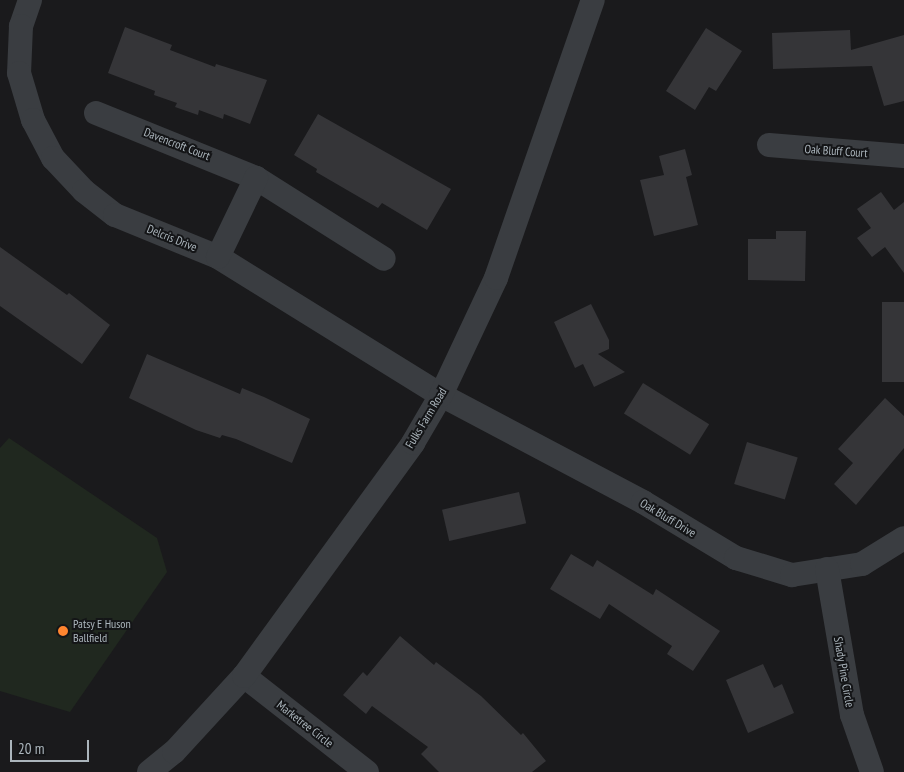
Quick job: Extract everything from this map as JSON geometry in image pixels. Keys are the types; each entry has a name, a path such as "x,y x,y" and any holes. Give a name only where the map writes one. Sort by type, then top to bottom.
{"street":[{"name":"Delcris Drive","path":"30,0 21,26 20,73 33,120 53,158 84,191 115,215 218,257 441,395"},
{"name":"Fulks Farm Road","path":"149,772 174,752 244,676 413,442 441,395 496,278 593,0"},
{"name":"Davencroft Court","path":"96,113 256,178 384,259"},
{"name":"Oak Bluff Court","path":"769,145 904,156"},
{"path":"218,257 256,178"},
{"name":"Oak Bluff Drive","path":"441,395 643,502 736,558 792,575 862,564 904,538"},
{"name":"Shady Pine Circle","path":"827,569 852,715 872,772"},
{"name":"Marketree Circle","path":"244,676 367,772"}],"shaded area":[{"name":"Patsy E Huson Ballfield","path":"9,438 157,538 167,572 70,712 0,691 0,448"}],"building":[{"path":"125,27 172,45 170,50 215,67 216,64 267,80 250,124 224,114 223,119 199,110 198,115 175,107 177,103 154,95 155,91 108,73"},
{"path":"706,28 742,51 716,91 709,87 695,110 666,91"},
{"path":"850,30 851,50 904,35 904,101 884,106 872,66 773,69 772,33"},
{"path":"318,114 451,189 427,230 382,203 378,208 316,172 317,169 294,155"},
{"path":"685,149 692,175 686,177 698,225 654,236 640,180 664,175 659,156"},
{"path":"881,192 894,210 904,202 904,273 885,247 872,257 857,238 871,228 857,209"},
{"path":"776,231 806,231 805,281 748,280 748,239 776,239"},
{"path":"0,247 67,295 69,293 110,325 82,364 0,306"},
{"path":"882,302 904,302 904,382 882,382"},
{"path":"591,304 609,340 609,349 598,354 625,372 594,387 583,364 575,368 554,322"},
{"path":"147,354 240,394 242,388 310,419 292,463 236,439 222,435 220,438 196,430 129,398"},
{"path":"643,383 709,424 690,455 624,414"},
{"path":"885,398 904,416 904,448 856,505 834,484 853,463 838,449"},
{"path":"747,442 798,457 785,500 734,484"},
{"path":"519,492 526,523 449,541 442,510"},
{"path":"571,554 593,567 597,560 653,595 656,589 720,631 693,671 667,654 672,646 609,604 600,619 550,589"},
{"path":"400,636 434,665 436,662 481,696 521,735 523,733 546,761 532,772 439,772 421,754 428,747 372,706 366,714 343,695 363,672 367,676"},
{"path":"763,664 774,688 782,684 794,713 748,733 726,680"}],"place":[{"name":"Patsy E Huson Ballfield","path":"63,631"}]}
